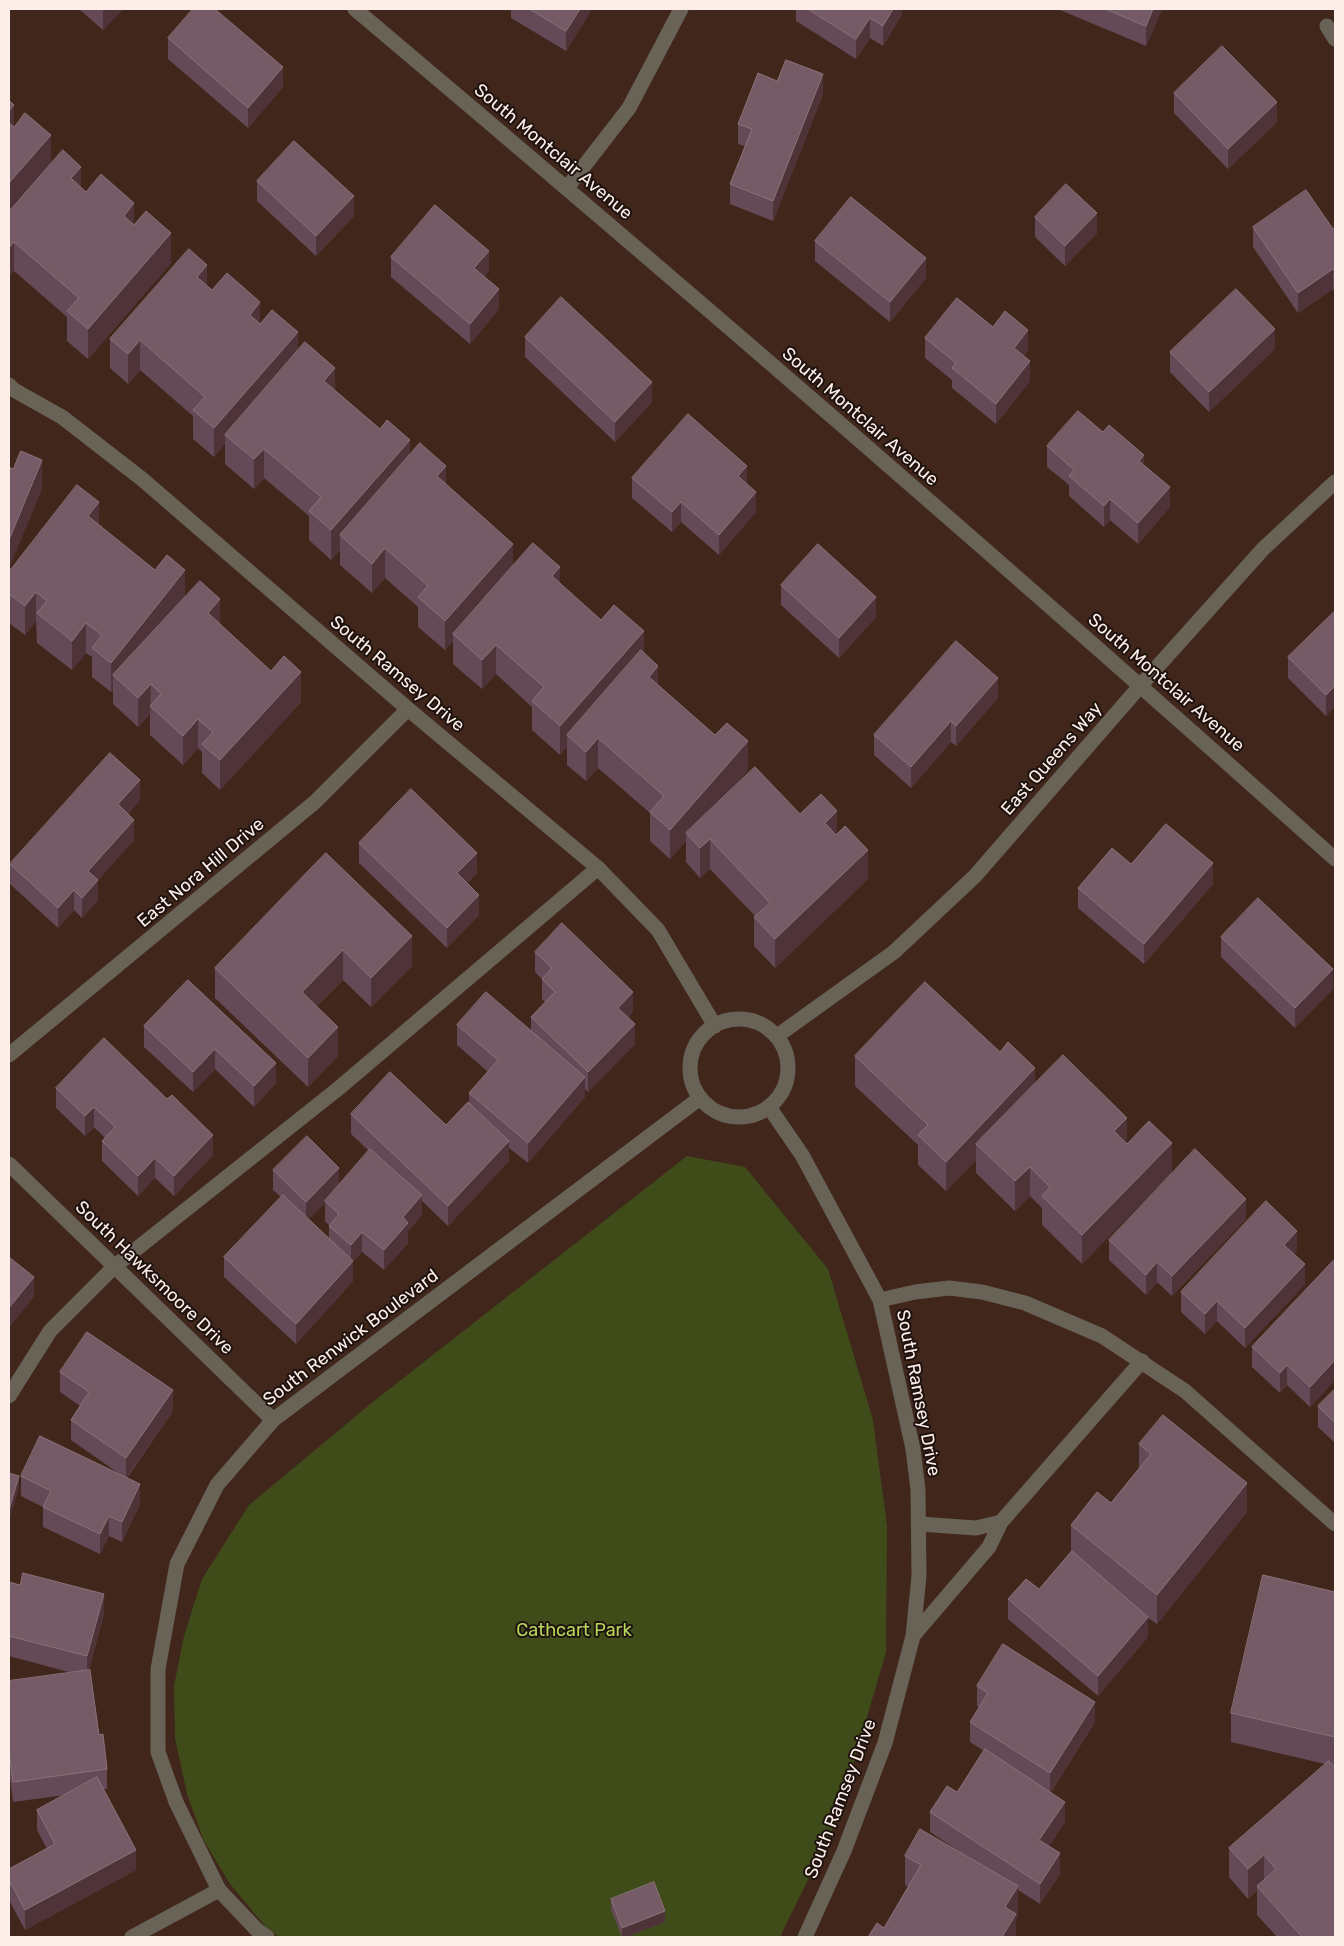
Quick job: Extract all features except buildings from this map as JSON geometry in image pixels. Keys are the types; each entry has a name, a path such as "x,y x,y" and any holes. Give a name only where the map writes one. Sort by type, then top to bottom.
{"street":[{"name":"South Montclair Avenue","path":"355,9 567,188 1141,685 1335,859"},
{"path":"567,188 628,108 681,9"},
{"path":"1327,26 1335,39"},
{"name":"South Ramsey Drive","path":"10,388 62,417 142,479 408,709 598,868 658,930 715,1026"},
{"name":"East Queens Way","path":"776,1036 894,952 975,876 1141,685 1263,550 1335,482"},
{"name":"East Nora Hill Drive","path":"9,1055 315,802 408,709"},
{"path":"9,1396 50,1331 115,1266 340,1088 598,868"},
{"path":"731,1020 748,1020 763,1026 776,1036 785,1050 788,1065 787,1081 780,1095 769,1107 756,1114 740,1117 725,1115 711,1109 700,1098 693,1083 690,1067 694,1051 702,1037 715,1026 731,1020"},
{"name":"South Renwick Boulevard","path":"267,1937 257,1930 218,1890 176,1802 158,1752 158,1669 177,1564 217,1485 273,1420 700,1098"},
{"name":"South Ramsey Drive","path":"769,1107 802,1155 880,1300 913,1449 918,1490 919,1576 913,1636 885,1743 844,1851 805,1937"},
{"name":"South Hawksmoore Drive","path":"9,1164 273,1420"},
{"path":"880,1300 915,1292 949,1288 982,1292 1025,1303 1102,1336 1185,1391 1335,1524"},
{"path":"913,1636 989,1548 1001,1522 1142,1361"},
{"path":"919,1524 976,1528 1001,1522"},
{"path":"132,1937 218,1890"}],"green space":[{"name":"Cathcart Park","path":"687,1156 745,1167 828,1269 873,1420 887,1526 886,1652 837,1820 780,1937 279,1937 265,1926 230,1884 204,1841 187,1794 175,1738 174,1686 184,1636 202,1579 249,1505 374,1401"}]}
